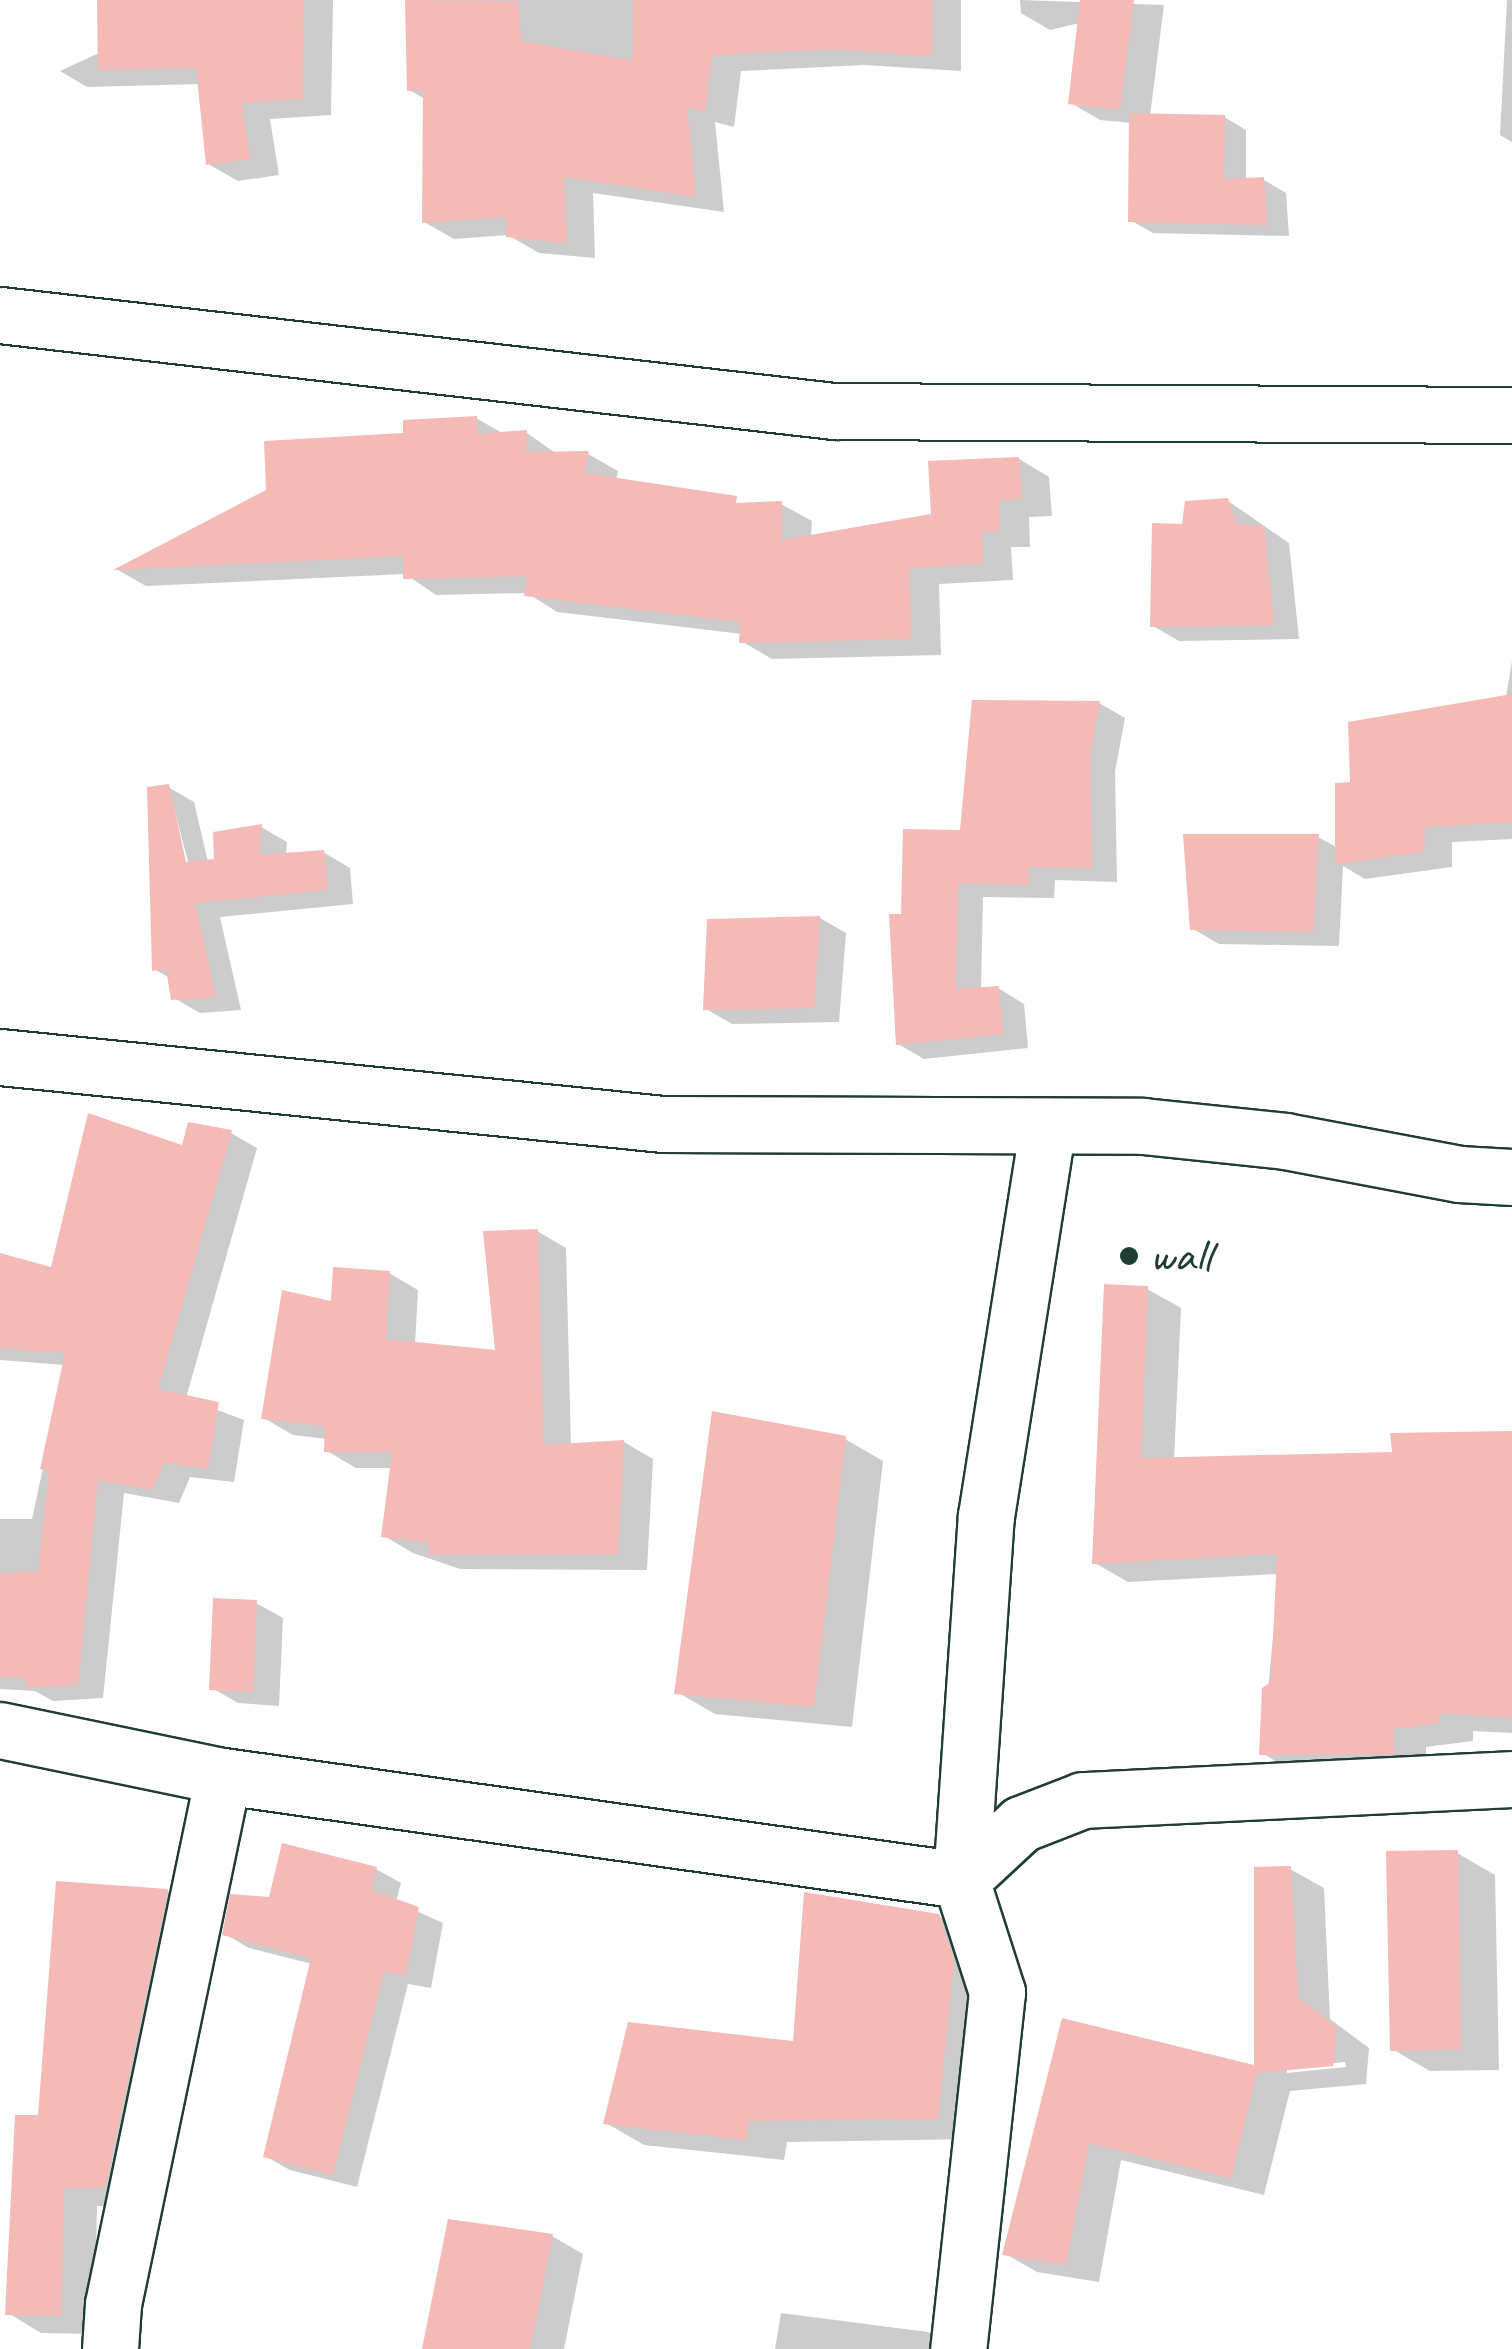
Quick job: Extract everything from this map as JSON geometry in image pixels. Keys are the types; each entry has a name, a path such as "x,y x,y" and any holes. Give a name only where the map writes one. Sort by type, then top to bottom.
{"street":[{"path":"0,315 834,411 1512,415"},
{"path":"0,1057 662,1124 1142,1126 1285,1141 1459,1174 1512,1178"},
{"path":"958,2349 997,1992 962,1880 986,1516 1048,1126"},
{"path":"0,1730 223,1776 962,1880"},
{"path":"110,2349 112,2304 223,1776"},
{"path":"962,1880 1021,1824 1082,1800 1274,1785 1512,1778"}],"building":[{"path":"97,0 304,0 302,99 242,103 250,159 206,165 196,68 98,70"},
{"path":"405,0 518,1 521,41 633,61 633,0 932,0 932,56 833,49 712,55 705,112 687,107 696,197 564,177 567,243 506,237 507,217 422,223 423,90 407,91"},
{"path":"1080,0 1134,0 1120,110 1068,104"},
{"path":"1129,113 1225,115 1224,179 1264,177 1267,225 1128,222"},
{"path":"477,416 477,434 527,430 526,452 589,451 584,473 737,496 736,503 782,501 781,540 931,514 928,461 1019,457 1022,499 999,501 1000,531 982,531 983,564 909,568 911,639 739,643 740,622 524,596 527,576 403,579 403,556 113,570 266,490 264,441 403,433 403,420"},
{"path":"1228,498 1236,524 1264,526 1274,625 1150,627 1152,523 1182,524 1185,501"},
{"path":"1512,694 1512,822 1425,827 1424,852 1335,864 1335,783 1350,782 1348,722"},
{"path":"972,700 1100,701 1090,756 1092,868 1029,867 1029,885 958,883 956,989 999,986 1003,1034 896,1045 889,914 901,914 903,829 960,830"},
{"path":"169,784 186,862 214,859 213,832 262,824 259,855 324,850 328,890 195,903 216,997 171,1000 166,969 152,971 147,787"},
{"path":"1183,834 1319,834 1313,932 1190,930"},
{"path":"820,916 814,1008 703,1010 707,919"},
{"path":"88,1113 182,1145 188,1122 232,1130 158,1389 219,1402 208,1469 164,1463 152,1490 98,1480 78,1685 25,1687 26,1678 0,1677 0,1574 38,1571 49,1471 40,1469 65,1353 0,1348 0,1253 51,1267"},
{"path":"538,1229 543,1445 624,1440 618,1554 428,1554 429,1543 381,1537 392,1452 324,1452 325,1426 261,1419 282,1290 331,1301 333,1267 390,1271 386,1339 495,1350 483,1231"},
{"path":"1104,1284 1148,1286 1141,1458 1392,1452 1390,1433 1512,1431 1512,1718 1440,1713 1440,1723 1393,1729 1394,1754 1259,1755 1262,1688 1271,1682 1277,1554 1092,1564"},
{"path":"712,1411 846,1436 814,1707 674,1694"},
{"path":"213,1598 257,1600 253,1692 209,1690"},
{"path":"282,1843 377,1867 371,1890 419,1907 406,1975 384,1972 333,2175 263,2157 311,1958 222,1935 230,1894 269,1897"},
{"path":"1458,1850 1461,2049 1390,2051 1386,1851"},
{"path":"1291,1866 1298,1997 1337,2027 1333,2066 1257,2073 1231,2178 1089,2143 1066,2265 1002,2255 1062,2018 1254,2065 1254,1867"},
{"path":"56,1881 168,1889 105,2188 64,2188 61,2316 5,2315 15,2115 38,2115"},
{"path":"804,1892 939,1914 954,1960 938,2119 749,2121 747,2140 603,2124 628,2022 793,2041"},
{"path":"448,2219 553,2234 530,2349 422,2349"}],"place":[{"name":"wall","path":"1129,1256"}]}
